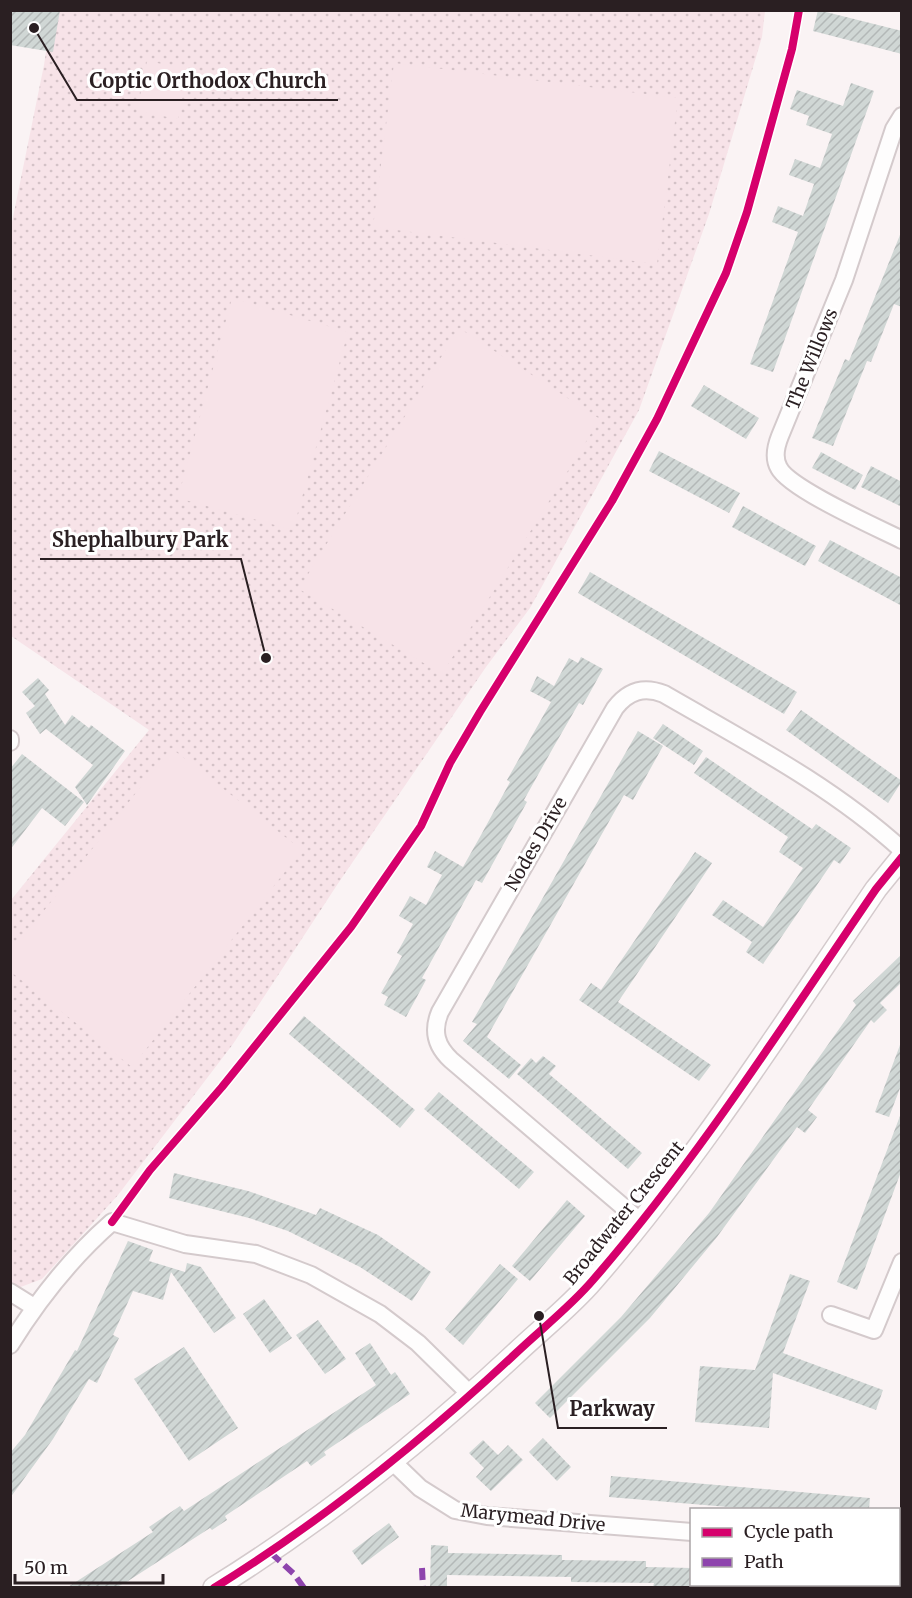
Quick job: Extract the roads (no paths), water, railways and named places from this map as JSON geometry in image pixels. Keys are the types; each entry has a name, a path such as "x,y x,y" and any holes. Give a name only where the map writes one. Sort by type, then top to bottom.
{"street":[{"name":"The Willows","path":"902,116 894,129 844,280 780,436 776,453 779,469 796,484 902,540"},
{"name":"Nodes Drive","path":"641,1222 451,1060 440,1048 435,1034 440,1012 615,708 627,695 642,690 664,694 816,786 882,832 902,849"},
{"name":"Broadwater Crescent","path":"214,1587 271,1553 392,1461 471,1395 591,1283 641,1222 736,1096 876,889 902,857"},
{"path":"10,1345 34,1307 97,1235 112,1222 185,1244 256,1254 311,1275 380,1314 411,1338 471,1395"},
{"path":"831,1315 874,1330 899,1279 902,1262"},
{"path":"10,1292 34,1307"},
{"name":"Marymead Drive","path":"392,1461 420,1488 455,1510 487,1516 690,1532"}],"place":[{"name":"Coptic Orthodox Church","path":"34,28"},
{"name":"Shephalbury Park","path":"266,658"},
{"name":"Parkway","path":"539,1316"}]}
